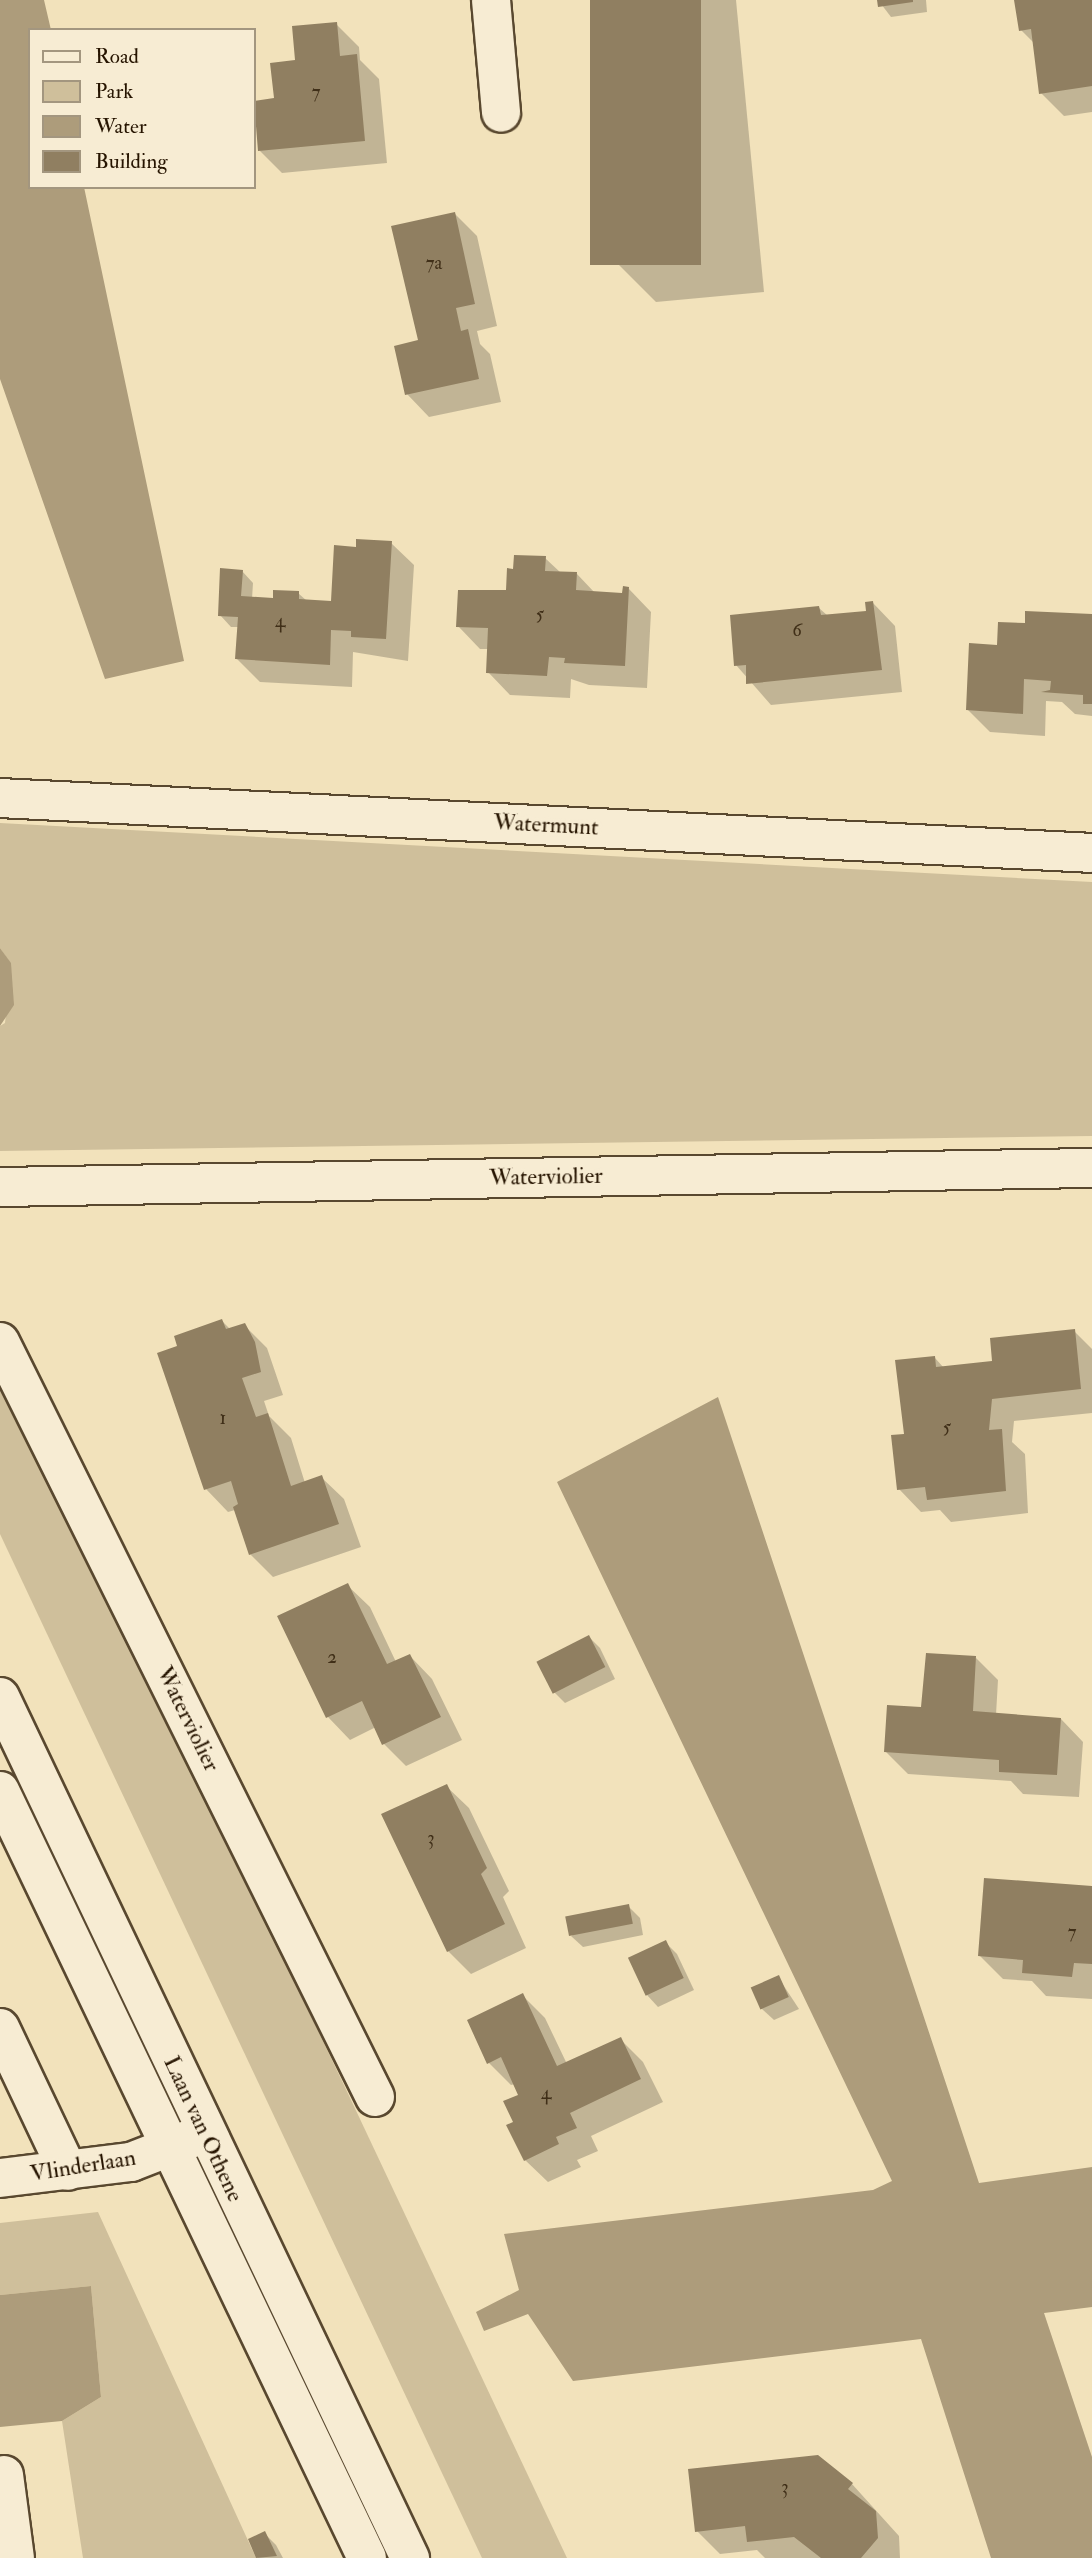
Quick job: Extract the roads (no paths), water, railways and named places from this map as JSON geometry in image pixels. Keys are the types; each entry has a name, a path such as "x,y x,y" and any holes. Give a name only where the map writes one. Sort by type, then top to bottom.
{"street":[{"path":"491,0 501,113"},
{"name":"Watermunt","path":"0,798 1092,853"},
{"name":"Waterviolier","path":"0,1187 1092,1168"},
{"name":"Waterviolier","path":"0,1342 375,2097"},
{"name":"Laan van Othene","path":"0,1697 367,2558"},
{"name":"Laan van Othene","path":"0,1791 410,2558"},
{"path":"0,2028 68,2171"},
{"name":"Vlinderlaan","path":"0,2178 131,2162 188,2141"},
{"path":"5,2475 15,2558"}],"water":[{"path":"0,0 44,0 51,28 28,28 28,189 84,189 184,661 105,679 0,379"},
{"path":"0,948 11,963 14,1005 0,1026"},
{"path":"718,1397 979,2183 1092,2167 1092,2307 1044,2313 1092,2457 1092,2558 991,2558 921,2339 573,2381 528,2314 484,2331 476,2312 519,2290 504,2234 873,2190 892,2181 557,1482"},
{"path":"91,2286 101,2397 62,2421 0,2427 0,2295"}]}
